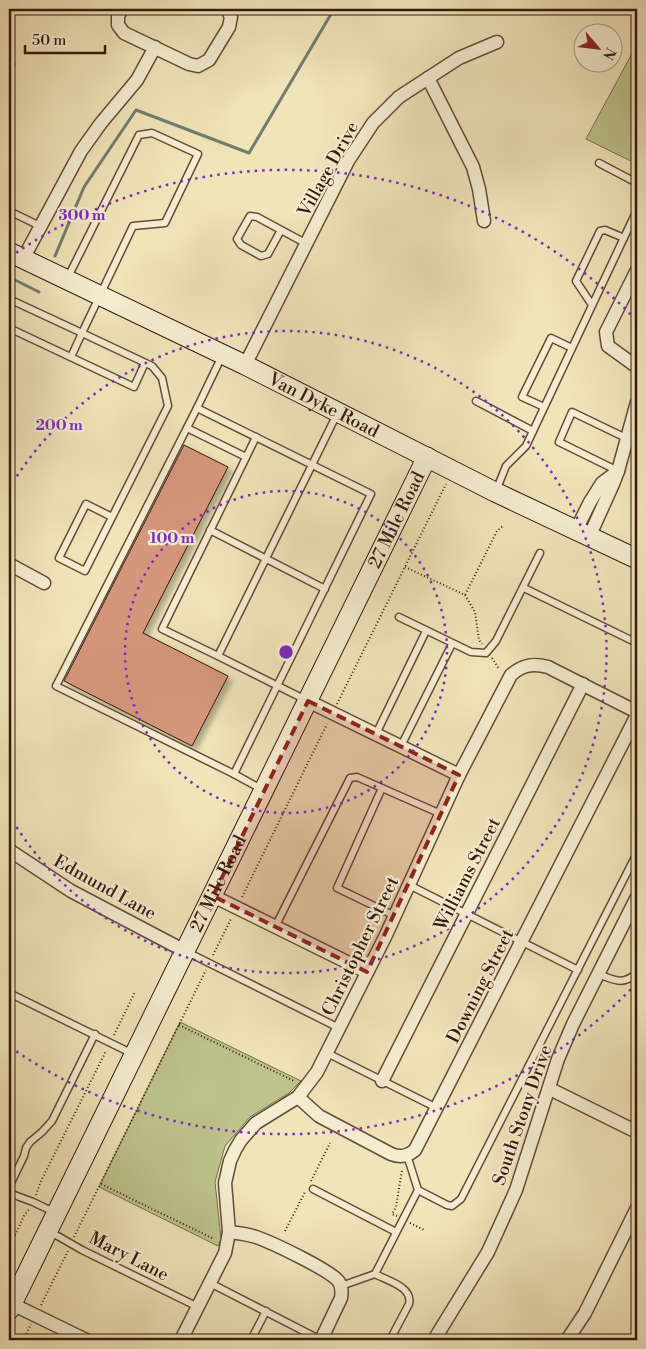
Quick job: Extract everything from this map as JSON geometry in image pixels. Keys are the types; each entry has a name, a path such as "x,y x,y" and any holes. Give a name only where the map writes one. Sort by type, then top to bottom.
{"street":[{"path":"122,9 118,16 118,25 124,33 189,64 198,66 209,60 229,27 231,17 227,9"},
{"name":"Village Drive","path":"245,366 348,162 374,122 399,97 428,78 459,58 497,42"},
{"path":"16,256 40,226 81,151 101,123 137,80 154,47"},
{"path":"428,78 473,167 479,189 484,222"},
{"name":"Van Dyke Road","path":"16,256 223,355 496,492 637,559"},
{"path":"637,270 606,332 608,346 637,367"},
{"path":"583,533 590,502 602,483 618,471 637,402"},
{"name":"27 Mile Road","path":"10,1307 427,457"},
{"path":"9,564 44,584"},
{"name":"Christopher Street","path":"181,1340 225,1252 229,1232 226,1183 230,1161 235,1150 256,1123 298,1096 312,1081 395,916 459,775 506,683 517,669 524,666 540,665 583,684 637,713"},
{"name":"Williams Street","path":"382,1080 583,684"},
{"path":"308,701 459,775"},
{"name":"Downing Street","path":"407,1155 416,1150 438,1109 637,713"},
{"name":"Edmund Lane","path":"9,850 71,891 186,951"},
{"path":"213,896 367,972"},
{"name":"South Stony Drive","path":"434,1340 488,1252 516,1190 550,1089 558,1059 573,1024 637,897"},
{"path":"550,1089 637,1132"},
{"path":"298,1096 312,1111 327,1122 391,1154 401,1157 407,1155"},
{"path":"567,1340 585,1313 637,1208"},
{"path":"229,1232 249,1235 266,1242 335,1277 342,1291 339,1303 321,1340"},
{"path":"10,1307 86,1340"}],"lane":[{"path":"67,280 139,135 152,133 198,154 165,223 134,226 71,358"},
{"path":"599,163 637,183"},
{"path":"496,492 506,466 526,446 637,210"},
{"path":"9,211 40,226"},
{"path":"281,230 268,254 261,256 241,245 237,239 250,216 257,217 307,244"},
{"path":"592,305 576,281 600,231 605,230 624,238"},
{"path":"9,298 152,366 162,378 168,406 85,571 59,558 86,504 112,517"},
{"path":"9,328 134,387 145,363"},
{"path":"544,407 522,397 551,338 572,348"},
{"path":"223,355 56,686 234,774 264,791"},
{"path":"476,401 533,431"},
{"path":"197,408 371,494 234,774"},
{"path":"618,471 559,442 572,412 626,438"},
{"path":"218,656 338,413"},
{"path":"187,428 246,457"},
{"path":"256,437 162,629 308,701"},
{"path":"210,530 325,589"},
{"path":"399,617 471,652 487,652 496,640 524,588 540,553"},
{"path":"524,588 637,643"},
{"path":"376,734 426,631"},
{"path":"401,746 452,644"},
{"path":"275,927 350,778 357,777 441,814"},
{"path":"382,788 337,888 395,916"},
{"path":"418,1190 447,1205 452,1206 461,1199 637,853"},
{"path":"409,885 578,970"},
{"path":"186,951 339,1028"},
{"path":"598,974 620,982 630,979 637,973"},
{"path":"9,993 135,1054"},
{"path":"9,1187 30,1142 52,1121 95,1034"},
{"path":"327,1053 438,1109"},
{"path":"341,1286 375,1274 418,1190 407,1155"},
{"path":"313,1189 396,1232"},
{"path":"9,1193 56,1213"},
{"name":"Mary Lane","path":"47,1231 198,1307"},
{"path":"375,1274 404,1289 410,1298 390,1340"},
{"path":"210,1283 321,1340"},
{"path":"251,1340 266,1311"}],"path":[{"path":"336,706 446,480"},
{"path":"466,595 497,531 504,525"},
{"path":"405,567 466,595 475,612 479,640 499,669"},
{"path":"240,901 329,720"},
{"path":"39,1308 233,914"},
{"path":"113,1037 135,992"},
{"path":"179,1025 294,1081"},
{"path":"37,1194 41,1182 108,1046"},
{"path":"101,1184 214,1240"},
{"path":"9,1248 24,1216 30,1208"},
{"path":"23,1340 32,1322"}],"highlighted area":[{"path":"308,701 459,775 367,972 213,896"}],"green space":[{"path":"637,44 637,164 586,139 622,72 624,72 624,68"},
{"path":"180,1022 301,1081 289,1093 250,1117 225,1146 215,1182 221,1239 218,1246 99,1187"}],"building":[{"path":"184,445 228,467 143,633 228,676 192,746 64,681"}],"waterway":[{"path":"55,256 84,187 136,110 249,153 334,9"},
{"path":"9,277 39,292"}]}
